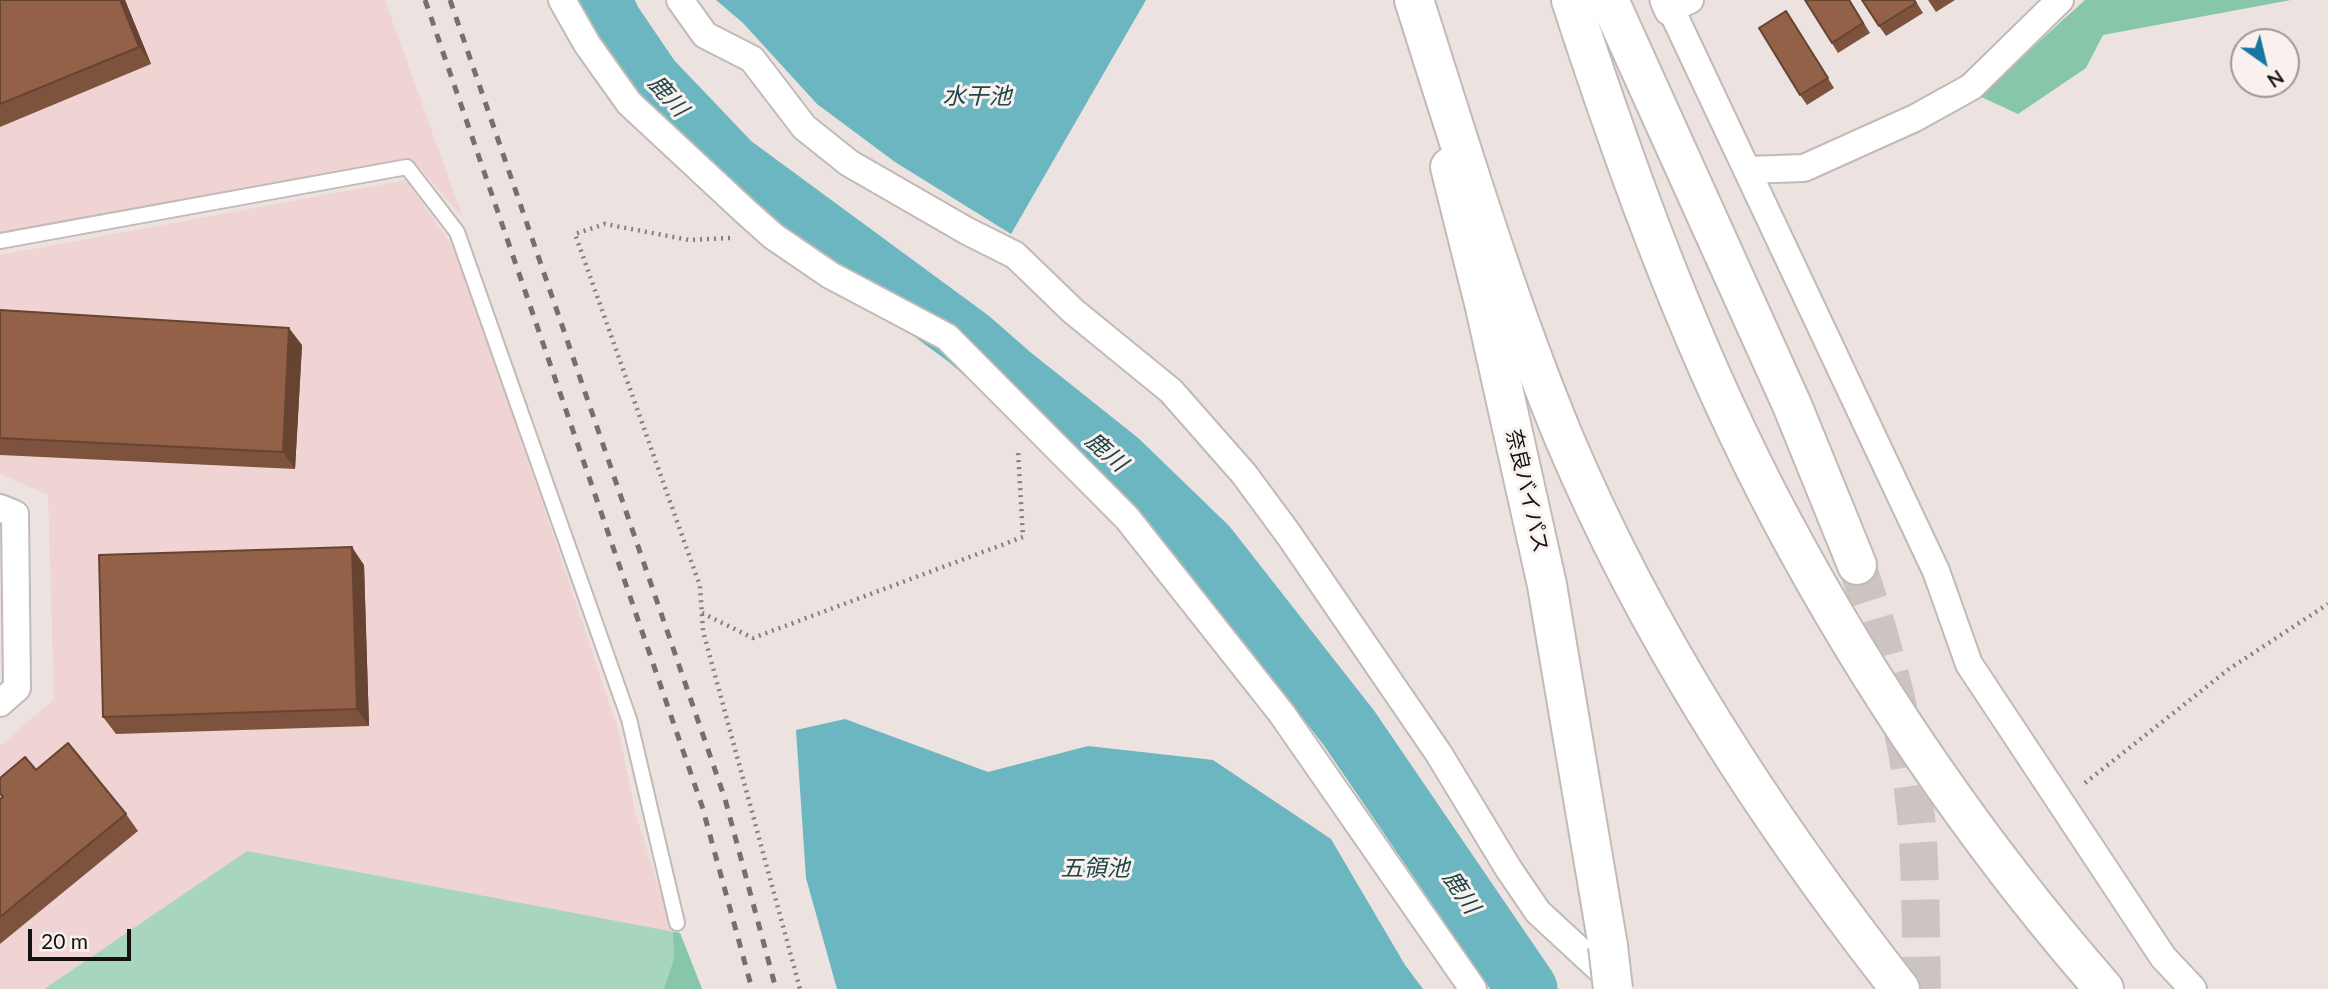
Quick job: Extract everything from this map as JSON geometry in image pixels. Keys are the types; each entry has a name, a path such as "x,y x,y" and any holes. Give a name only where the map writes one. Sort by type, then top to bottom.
{"highway":[{"name":"奈良バイパス","path":"1411,0 1485,307 1547,585 1613,989"},
{"path":"1411,0 1524,334 1565,439 1617,552 1674,659 1731,752 1794,848 1900,989"},
{"path":"1571,0 1626,161 1675,285 1726,406 1782,520 1847,637 1918,745 1988,844 2070,950 2104,989"},
{"path":"1609,0 1786,393 1857,565"}],"street":[{"path":"562,0 587,44 629,103 773,236 831,275 947,337 1127,518 1282,714 1473,989"},
{"path":"680,0 705,35 752,59 804,127 849,163 967,231 1015,255 1073,311 1171,391 1244,474 1289,534 1439,754 1538,912 1620,989"},
{"path":"1747,170 1804,168 1915,118 1971,87 2060,0"},
{"path":"1676,3 1747,170 1936,570 1969,664 2163,957 2193,989"},
{"path":"0,508 15,514 18,688 0,703"}],"lane":[{"path":"0,241 407,167 457,232 629,719 677,923"}],"path":[{"path":"773,236 689,240 605,224 575,234 700,586 702,631 800,989"},
{"path":"702,613 753,638 1023,537 1018,444 1029,418"},
{"path":"2060,803 2229,669 2328,604"}],"shaded area":[{"path":"0,0 385,0 463,218 412,159 0,232"},
{"path":"406,180 459,255 619,732 635,812 673,932 247,851 44,989 0,989 0,746 54,699 48,495 0,474 0,255"}],"green space":[{"path":"2085,0 2291,0 2103,35 2086,68 2018,114 1979,96"},
{"path":"247,851 680,933 702,989 44,989"},
{"path":"673,932 680,933 702,989 664,989 674,959"}],"water":[{"name":"水干池","path":"716,0 1146,0 1011,234 895,162 817,104 743,23"},
{"name":"五領池","path":"845,719 988,772 1088,746 1213,760 1331,839 1405,965 1423,989 837,989 806,878 796,730"}],"building":[{"path":"0,0 120,0 139,47 0,104"},
{"path":"1805,0 1849,0 1863,23 1832,43"},
{"path":"1862,0 1914,0 1916,3 1879,26"},
{"path":"1786,11 1828,78 1800,95 1759,28"},
{"path":"0,310 289,328 283,452 0,438"},
{"path":"352,547 357,709 103,717 99,555"},
{"path":"68,743 126,814 0,917 0,799 3,797 0,793 0,778 25,757 36,770"}],"waterway":[{"name":"鹿川","path":"601,0 612,23 650,79 731,164 969,339 1117,460 1207,547 1349,728 1527,989"}],"tunnel":[{"path":"1857,565 1874,617 1901,722 1915,802 1922,989"}],"railway":[{"path":"425,0 702,806 752,989"},
{"path":"450,0 725,799 776,989"}]}
